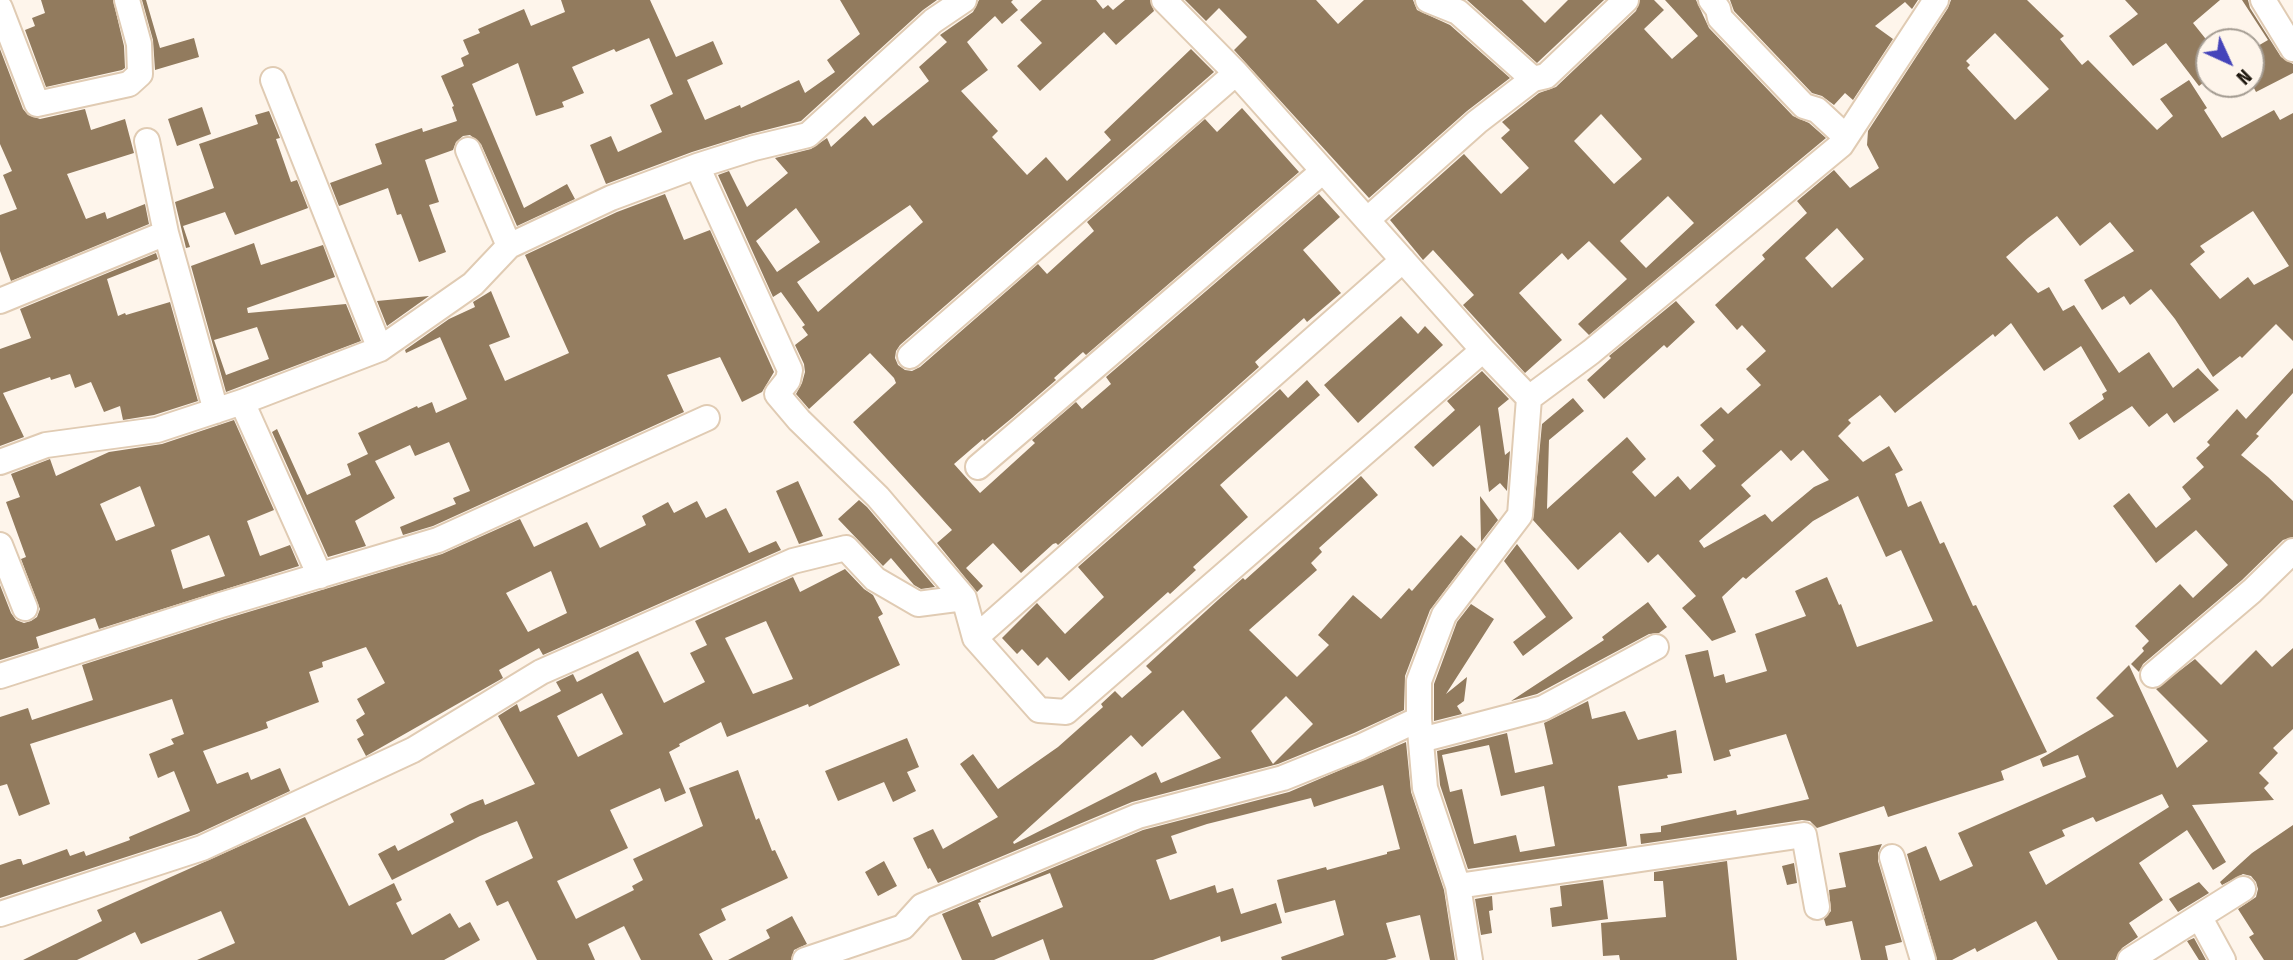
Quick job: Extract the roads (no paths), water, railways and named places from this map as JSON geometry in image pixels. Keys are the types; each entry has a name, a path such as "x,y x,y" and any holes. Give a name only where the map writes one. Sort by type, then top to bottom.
{"street":[{"path":"0,8 37,104 130,84 141,74 139,44 127,0"},
{"path":"0,462 46,446 157,430 242,402 380,349 473,284 509,246 611,198 697,166 808,135 933,22 964,0"},
{"path":"1164,0 1236,73 1529,398 1520,515 1444,615 1419,681 1424,788 1458,886 1470,960"},
{"path":"1428,0 1458,12 1533,79"},
{"path":"1367,220 1477,122 1533,79 1545,76 1626,0"},
{"path":"1711,0 1718,9 1720,18 1804,106 1817,110 1846,136"},
{"path":"1529,398 1591,352 1841,145 1936,0"},
{"path":"2263,0 2293,49"},
{"path":"910,356 1236,73"},
{"path":"273,80 380,349"},
{"path":"147,141 166,233 216,411"},
{"path":"468,150 509,246"},
{"path":"697,166 790,370 788,380 777,394 799,420 878,497 964,598 975,638 1039,710 1066,712 1483,350"},
{"path":"978,467 1323,171"},
{"path":"0,301 166,233"},
{"path":"975,638 1403,260"},
{"path":"242,402 320,576"},
{"path":"0,676 438,540 707,418"},
{"path":"0,545 25,608"},
{"path":"0,914 202,848 414,750 541,672 793,561 846,548 875,579 918,604 964,598"},
{"path":"2153,675 2252,591 2293,551"},
{"path":"805,960 903,927 922,906 1138,816 1283,778 1360,747 1420,729 1543,708 1656,647"},
{"path":"1458,886 1804,835 1817,907"},
{"path":"1892,857 1923,960"},
{"path":"2130,960 2244,889"},
{"path":"2200,918 2223,960"}]}
